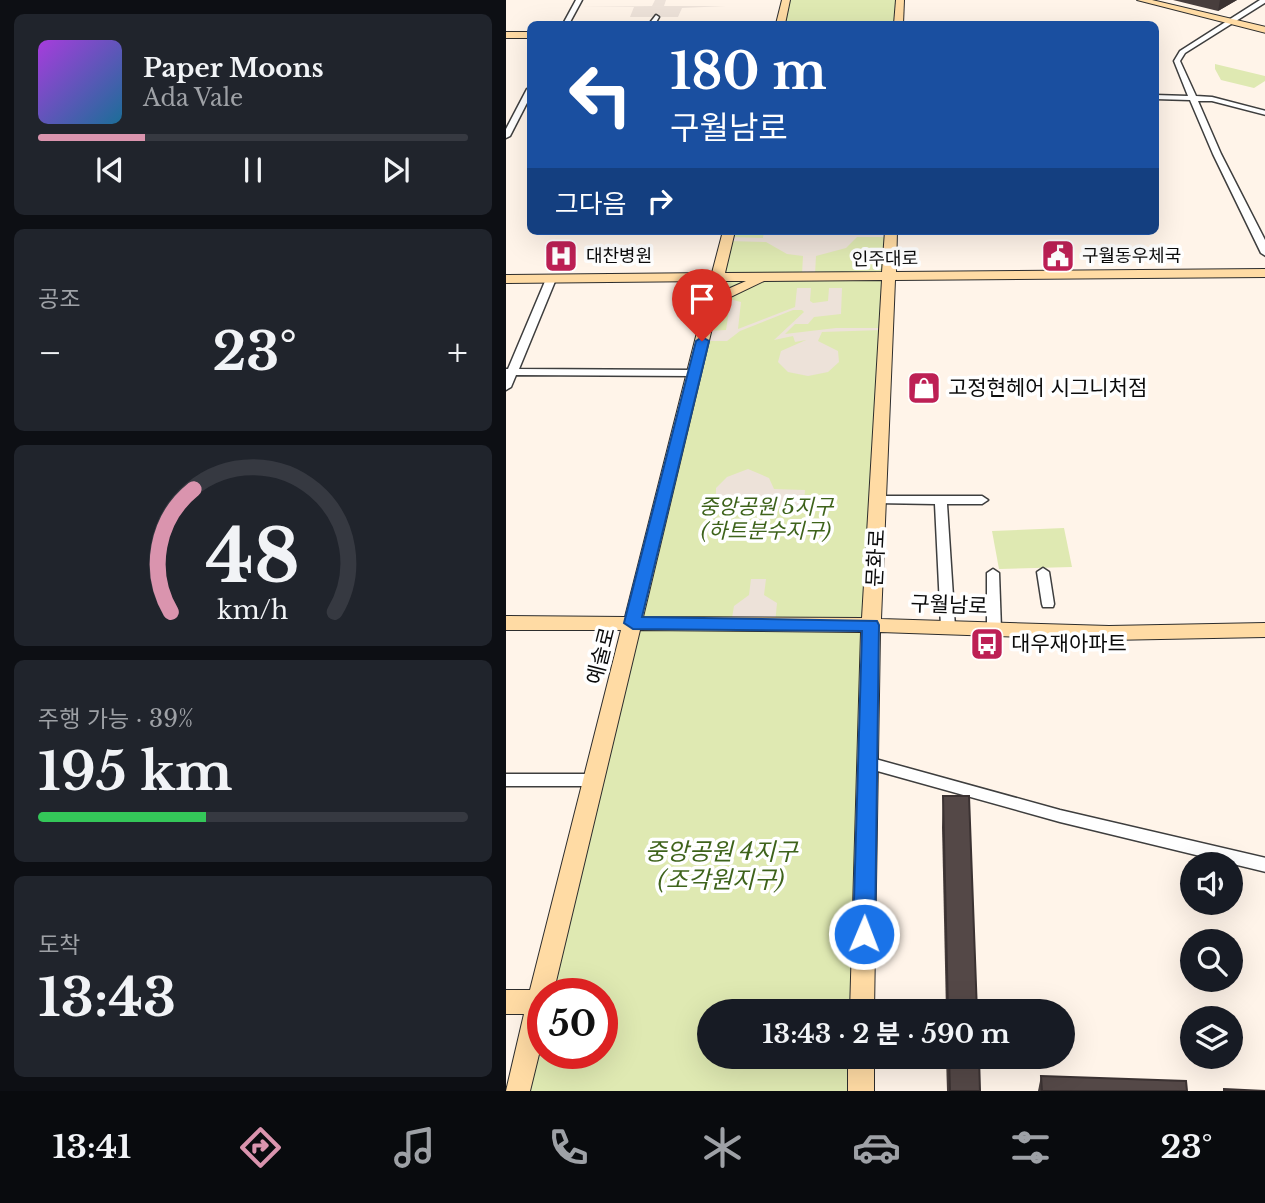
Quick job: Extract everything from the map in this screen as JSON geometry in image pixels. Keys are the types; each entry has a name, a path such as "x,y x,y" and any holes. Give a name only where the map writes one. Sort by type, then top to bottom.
{"main road":[{"path":"781,21 786,0"},
{"path":"899,21 900,0"},
{"path":"1141,0 1265,30"},
{"path":"506,35 527,35"},
{"name":"예술로","path":"545,978 728,235"},
{"name":"문화로","path":"862,999 871,625 891,235"},
{"name":"인주대로","path":"506,279 1265,274"},
{"path":"712,301 768,278"},
{"name":"구월남로","path":"506,623 871,625 1109,633 1265,630"},
{"path":"506,1002 527,1002"},
{"name":"예술로","path":"517,1091 527,1051"},
{"path":"861,1069 861,1091"}],"street":[{"path":"568,21 579,0"},
{"path":"1264,0 1177,57 1192,97 1265,253"},
{"path":"506,136 527,97"},
{"path":"1159,97 1223,101 1265,113"},
{"path":"506,387 509,372 551,279"},
{"path":"509,372 694,373"},
{"path":"879,500 982,500"},
{"path":"941,500 948,627"},
{"path":"1043,572 1048,604"},
{"path":"992,573 994,629"},
{"path":"868,763 1060,816 1265,865"},
{"path":"506,780 594,780"}],"green space":[{"path":"786,0 897,0 896,21 781,21"},
{"path":"1215,64 1265,76 1265,81 1254,88 1221,80"},
{"name":"중앙공원 4지구 (조각원지구)","path":"728,235 888,235 865,620 854,625 870,641 862,999 697,999 697,1069 861,1069 861,1091 517,1091 527,1050 527,1069 618,1069 618,978 545,978"},
{"path":"1064,528 1072,567 999,569 992,531"}],"shaded area":[{"path":"655,0 666,0 664,6 726,6 682,8 678,17 630,17 634,7 576,7 652,6"},
{"path":"763,235 888,235 857,237 846,248 816,256 815,274 802,274 803,256 787,254 766,242 727,241 728,237 763,238"},
{"path":"797,288 811,288 810,301 813,303 828,301 829,288 842,288 841,314 814,317 808,324 795,324 785,334 836,328 883,328 822,332 818,341 838,351 839,362 828,372 808,376 788,372 778,362 781,351 806,340 795,342 793,336 774,340 804,312 802,310 793,310 740,331 727,341 702,341 705,331 726,330 729,311 710,310 714,295 741,302 738,329 795,307"},
{"path":"748,469 769,478 774,489 805,490 804,502 810,506 771,506 757,514 745,516 726,511 716,501 716,488 727,477"},
{"path":"751,579 766,579 764,595 777,603 775,624 731,624 734,606 749,595"}],"building":[{"path":"1048,241 1067,241 1070,251 1051,251"},
{"path":"943,796 969,796 977,999 948,999"},
{"path":"949,1069 979,1069 980,1091 950,1091"},
{"path":"1041,1076 1186,1081 1187,1091 1042,1091"},
{"path":"1224,1089 1266,1091 1224,1091"}],"place":[{"name":"대찬병원","path":"561,256"},
{"name":"구월동우체국","path":"1058,256"},
{"name":"고정현헤어 시그니처점","path":"924,388"},
{"name":"대우재아파트","path":"987,644"}],"route":[{"path":"702,341 633,623 871,625 864,934"}],"park label":[{"name":"중앙공원 5지구 (하트분수지구)","path":"766,519"}]}
